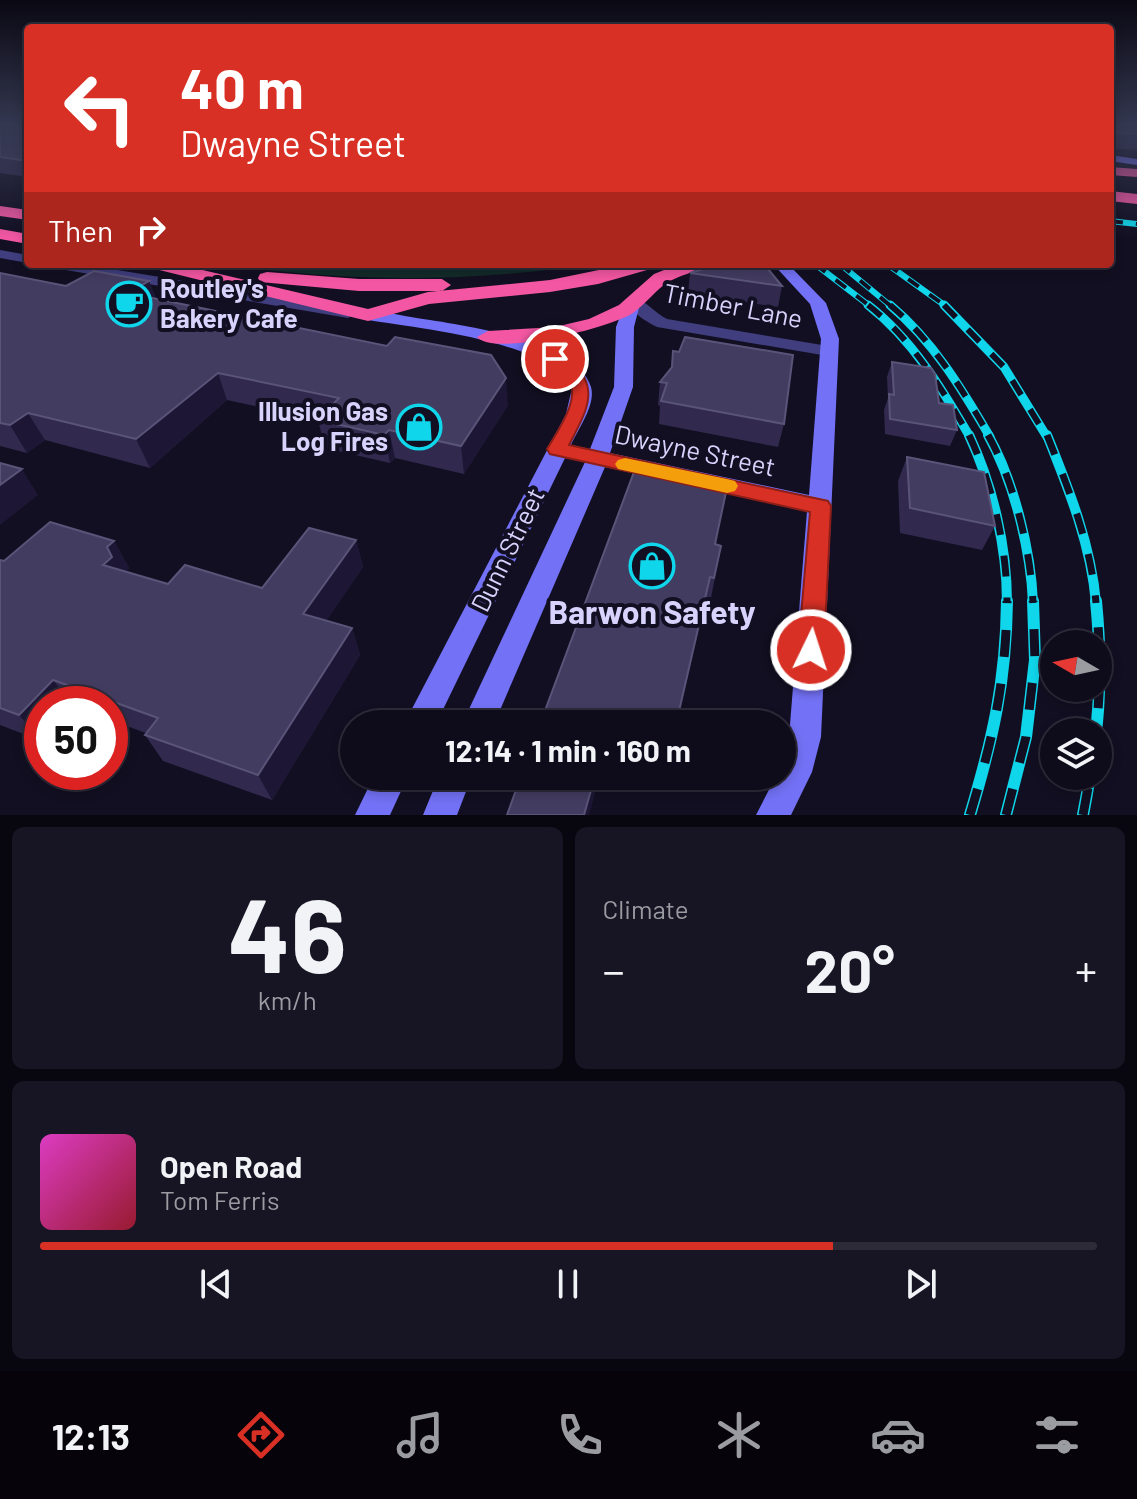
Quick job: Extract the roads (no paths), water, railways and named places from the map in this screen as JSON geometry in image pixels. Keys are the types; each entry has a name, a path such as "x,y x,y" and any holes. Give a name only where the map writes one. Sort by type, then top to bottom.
{"highway":[{"path":"1114,171 1137,173"},
{"path":"1114,181 1137,183"},
{"path":"1114,196 1137,199"},
{"path":"0,209 24,212"},
{"path":"0,234 24,238"},
{"path":"171,268 368,315 428,298 550,286 634,268"},
{"path":"203,268 309,282 426,286 541,278 600,268"},
{"path":"488,337 581,328 612,317 633,303 651,284 685,268"}],"main road":[{"path":"773,815 802,754 821,506 828,351 828,328 818,303 784,268"},
{"name":"Dunn Street","path":"484,710 598,458 625,384 624,328 633,303"},
{"path":"368,315 488,337"},
{"name":"Dunn Street","path":"427,710 578,409 582,389 567,367 542,352 488,337"},
{"name":"Dwayne Street","path":"557,449 821,506"},
{"path":"372,815 385,790"},
{"path":"440,815 450,790"}],"street":[{"path":"0,254 24,258"},
{"path":"76,268 256,300 368,315"},
{"name":"Timber Lane","path":"633,303 652,318 675,326 828,351"}],"railway":[{"path":"1114,221 1137,224"},
{"path":"820,268 871,307"},
{"path":"845,268 892,307"},
{"path":"893,268 947,307"},
{"path":"868,305 913,349 969,436"},
{"path":"890,305 933,350 990,437"},
{"path":"944,305 1004,367 1047,437"},
{"path":"988,435 1006,473 1020,517 1033,603"},
{"path":"1047,435 1084,538 1096,603"},
{"path":"969,436 997,517 1007,602"},
{"path":"1006,815 1026,737 1035,660 1033,601"},
{"path":"1083,815 1098,709 1096,601"},
{"path":"970,815 997,710 1007,602"}],"place":[{"name":"Routley's Bakery Cafe","path":"129,304"},
{"name":"Illusion Gas Log Fires","path":"419,427"},
{"name":"Barwon Safety","path":"652,566"}]}
